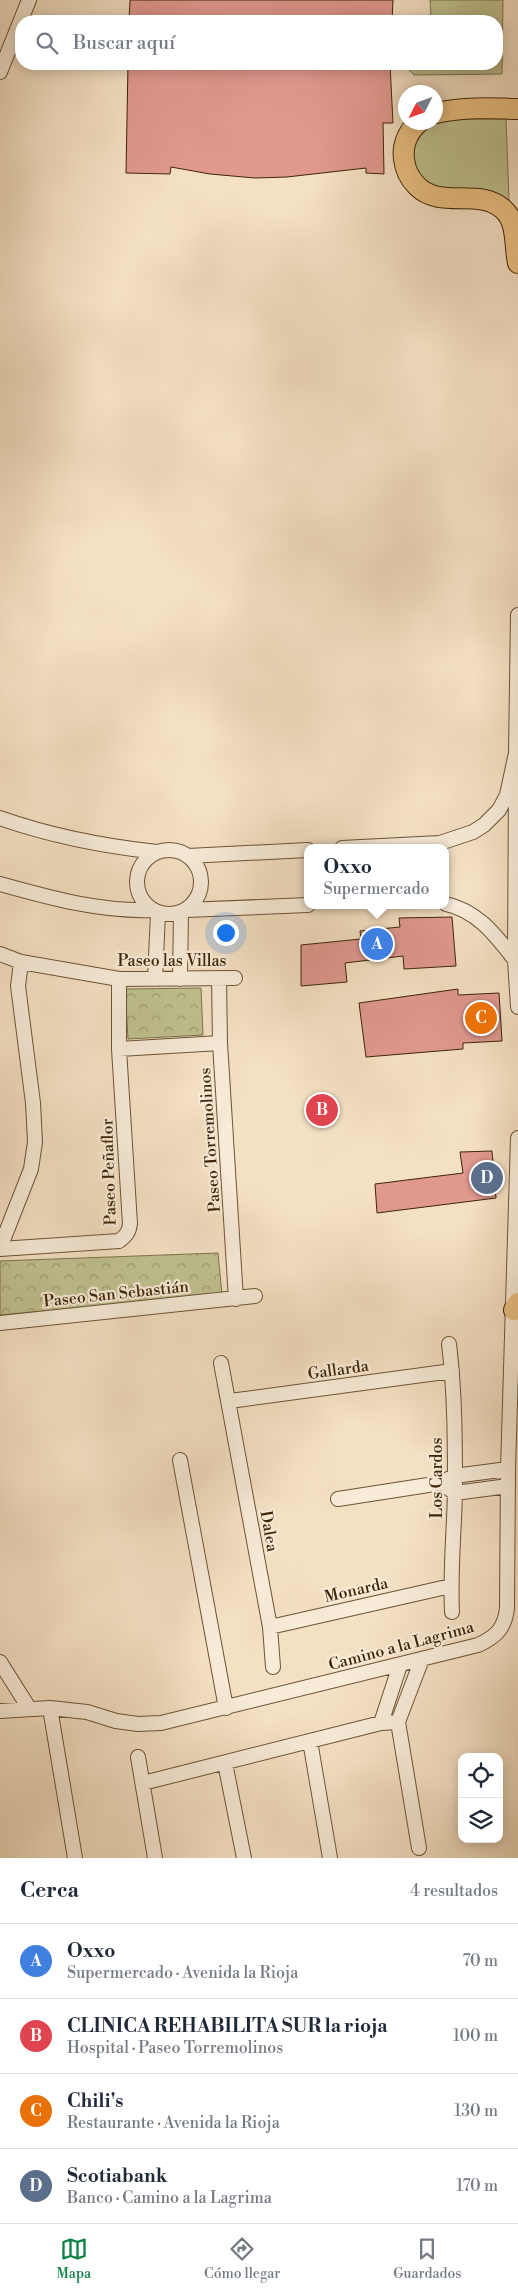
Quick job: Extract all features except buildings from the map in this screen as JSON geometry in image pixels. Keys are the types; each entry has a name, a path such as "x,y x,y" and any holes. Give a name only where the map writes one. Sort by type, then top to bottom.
{"highway":[{"path":"443,111 482,108 518,109"},
{"path":"413,130 407,137 403,151 404,165 412,181 423,192 435,197 488,201 504,209 514,228 518,263"}],"street":[{"path":"23,15 29,0"},
{"path":"0,72 15,35"},
{"path":"518,615 515,960 518,1007"},
{"path":"428,844 440,843 473,832 484,825 499,810 507,794 516,753"},
{"path":"0,818 36,830 89,843 157,852 179,851 196,864 201,884 199,894 194,903 173,915 155,911 127,911 78,904 0,884"},
{"path":"188,856 304,850"},
{"path":"155,911 145,904 139,895 136,885 137,874 145,861 157,852"},
{"path":"183,911 304,905"},
{"path":"449,905 476,916 491,929 515,960"},
{"path":"155,911 156,979"},
{"path":"180,979 183,911"},
{"name":"Paseo las Villas","path":"0,954 21,962 119,980 235,978"},
{"path":"0,1249 31,1169 35,1142 33,1103 18,986 21,962"},
{"name":"Paseo Torremolinos","path":"218,978 220,1043 236,1299"},
{"name":"Paseo Peñaflor","path":"0,1249 119,1241 129,1231 119,1049 119,980"},
{"path":"119,1049 220,1043"},
{"name":"Camino a la Lagrima","path":"0,1711 50,1708 86,1712 116,1721 138,1724 161,1723 478,1645 489,1640 503,1627 507,1608 508,1469 516,1306 518,1138"},
{"name":"Paseo San Sebastián","path":"0,1323 255,1296"},
{"name":"Los Cardos","path":"449,1344 452,1371 455,1493 451,1586 452,1612"},
{"name":"Dalea","path":"221,1363 230,1401 270,1628 273,1667"},
{"name":"Gallarda","path":"230,1401 452,1371"},
{"path":"180,1460 226,1708"},
{"path":"338,1500 441,1483 454,1476 508,1469"},
{"path":"441,1483 455,1493 508,1486"},
{"name":"Monarda","path":"270,1628 451,1586"},
{"path":"420,1848 398,1722 422,1659"},
{"path":"0,1662 29,1708"},
{"path":"382,1723 400,1665"},
{"path":"50,1708 75,1858"},
{"path":"143,1783 382,1723 398,1722"},
{"path":"310,1741 330,1858"},
{"path":"138,1757 155,1858"},
{"path":"225,1763 244,1858"}],"green space":[{"path":"430,0 503,0 503,15 431,15"},
{"path":"409,70 502,70 502,74 414,75"},
{"path":"443,119 506,119 509,200 448,196 433,191 417,169 414,160 416,144 426,130 443,130"},
{"path":"201,988 203,1035 128,1039 125,989"},
{"path":"218,1253 222,1295 0,1315 0,1261"}],"place":[{"name":"Oxxo","path":"377,944"},
{"name":"Chili's","path":"481,1018"},
{"name":"CLINICA REHABILITA SUR la rioja","path":"322,1110"},
{"name":"Scotiabank","path":"487,1178"}]}
